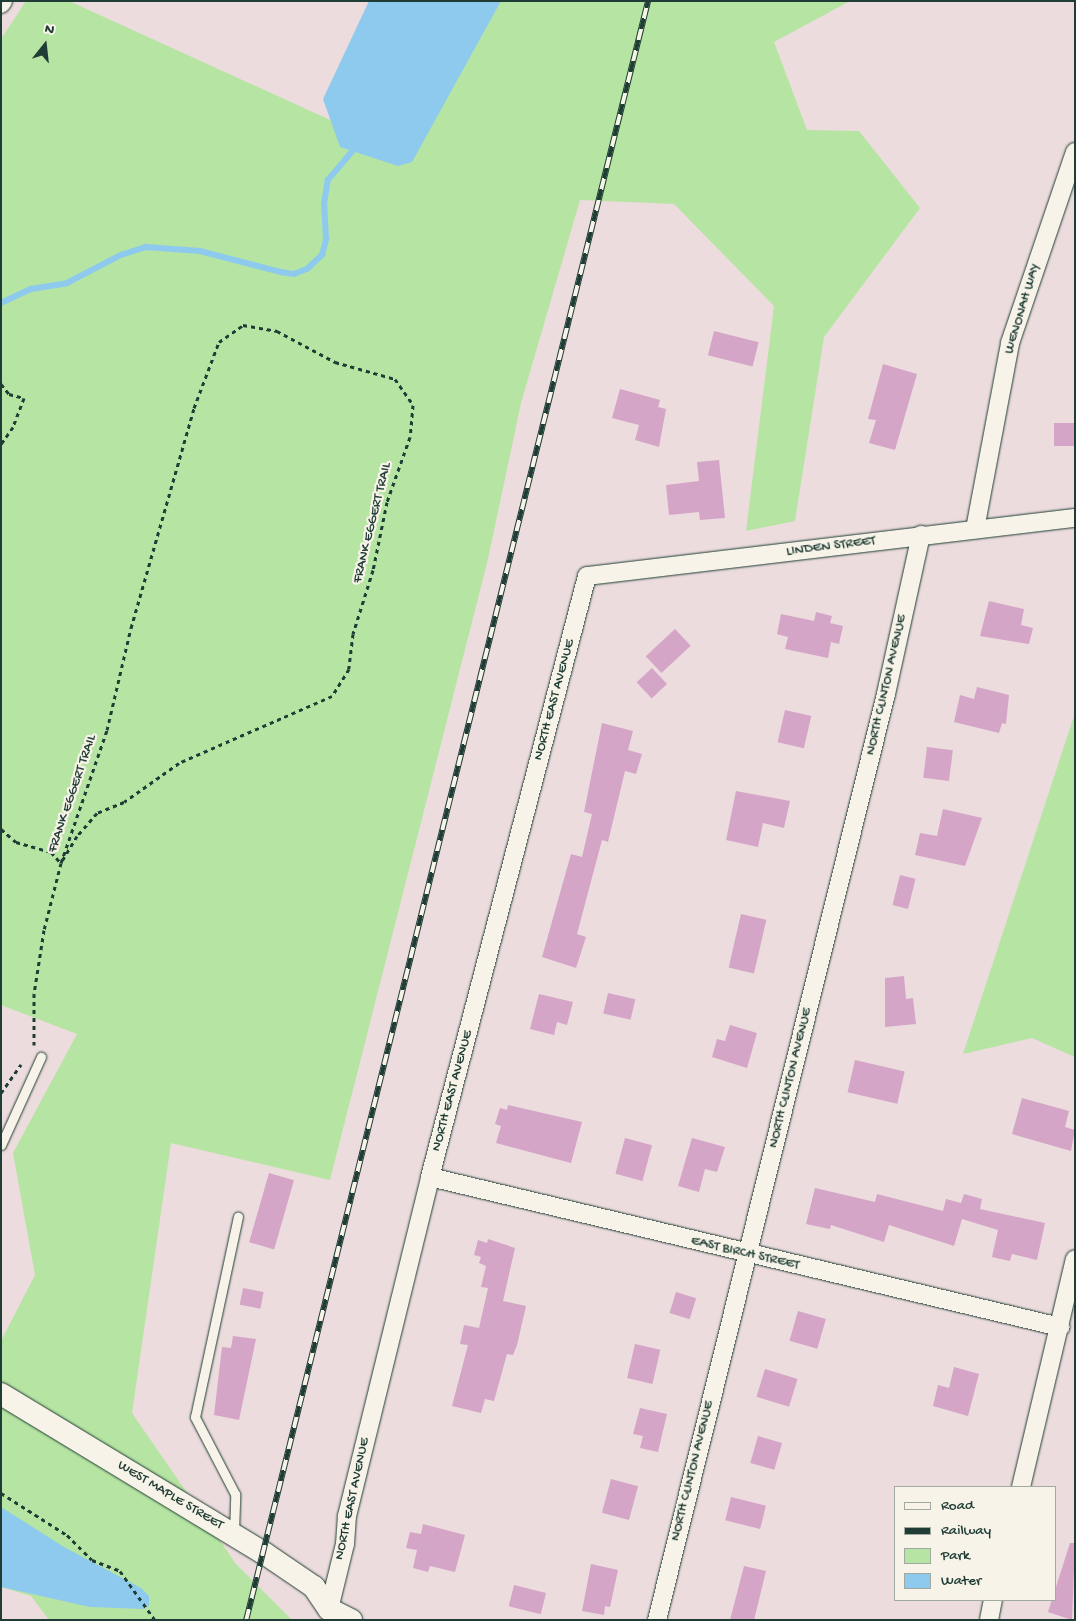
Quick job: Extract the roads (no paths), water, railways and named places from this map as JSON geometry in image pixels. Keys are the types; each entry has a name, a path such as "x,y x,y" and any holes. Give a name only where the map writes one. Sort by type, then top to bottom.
{"street":[{"name":"WENONAH WAY","path":"975,529 1010,343 1075,152"},
{"name":"LINDEN STREET","path":"587,576 1075,518"},
{"name":"NORTH CLINTON AVENUE","path":"657,1620 886,694 921,536"},
{"name":"NORTH EAST AVENUE","path":"328,1609 345,1544 346,1516 430,1177 587,576"},
{"name":"EAST BIRCH STREET","path":"430,1177 746,1255 1060,1328"},
{"path":"1021,1486 1075,1259"},
{"name":"WEST MAPLE STREET","path":"1,1394 234,1535 314,1587 328,1609"},
{"path":"988,1620 994,1601"},
{"path":"328,1609 351,1620"}],"lane":[{"path":"1,1145 41,1057"},
{"path":"234,1535 235,1494 195,1417 238,1217"}],"water":[{"path":"369,1 501,1 412,162 398,166 340,147 323,99"},
{"path":"1,1507 64,1547 141,1588 149,1596 149,1605 145,1609 90,1607 1,1587"}],"waterway":[{"path":"1,303 31,289 67,283 121,255 146,247 200,251 294,274 307,269 322,255 326,240 324,204 328,180 356,147"}],"railway":[{"path":"246,1620 648,1"}]}
